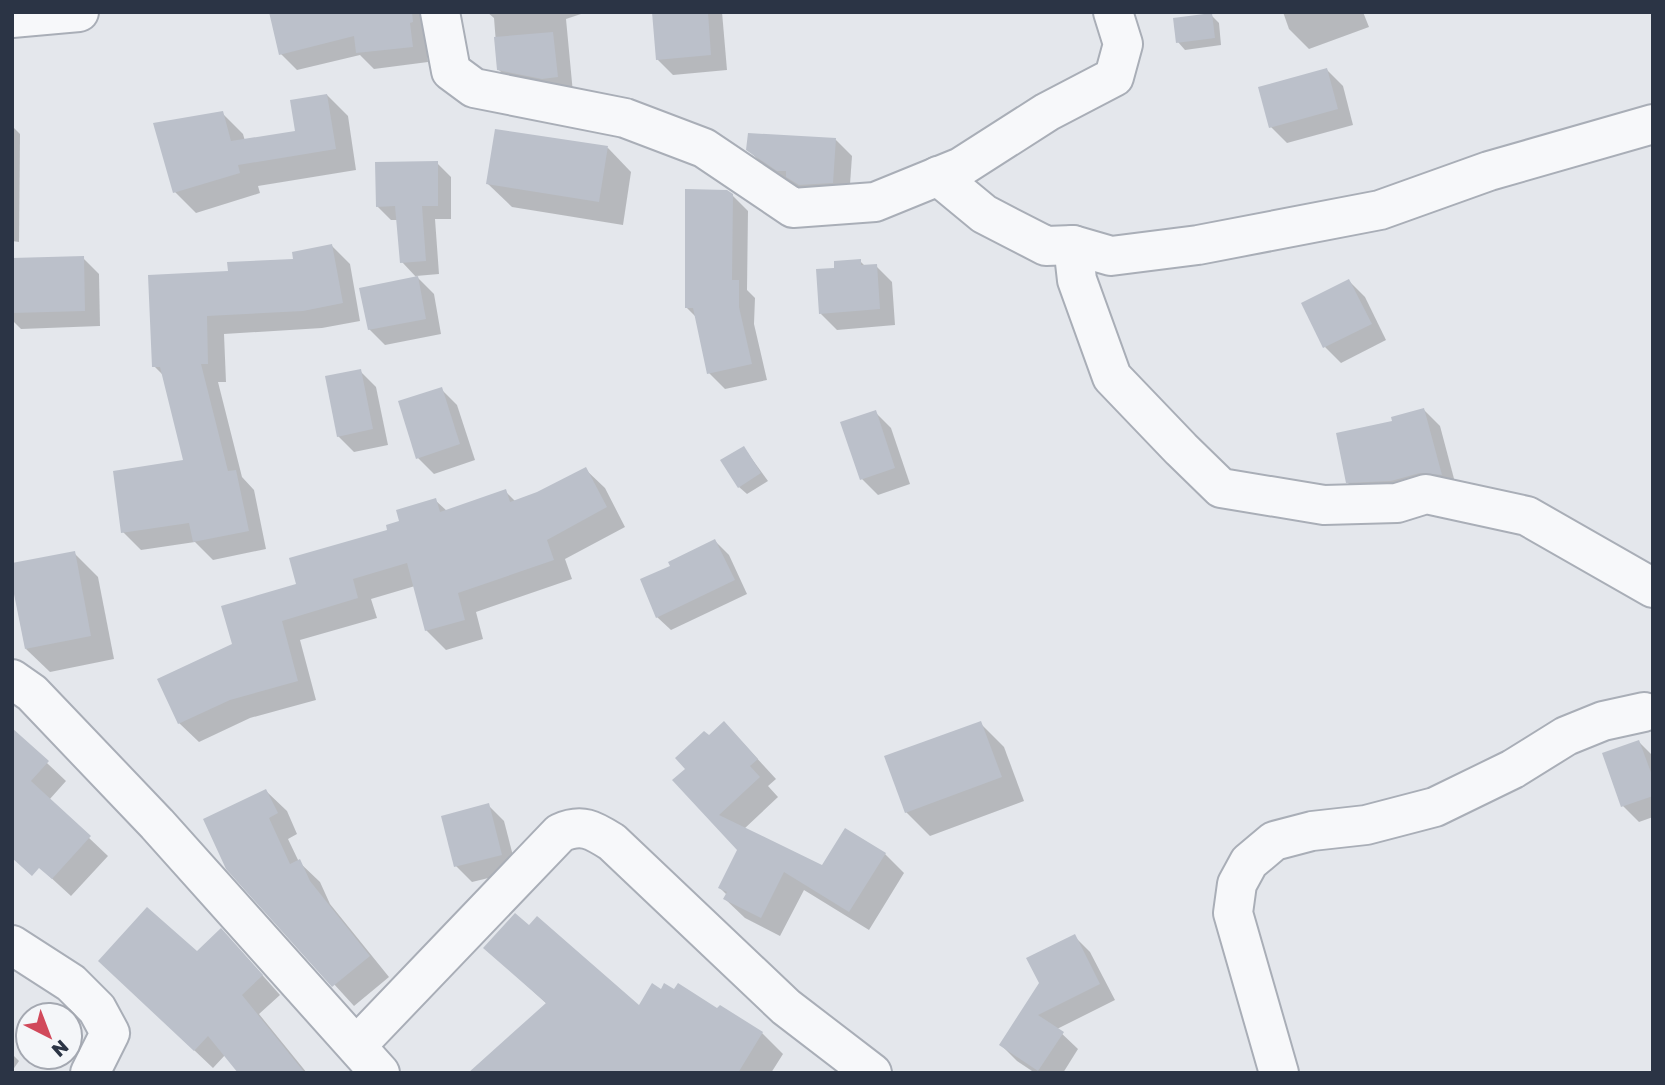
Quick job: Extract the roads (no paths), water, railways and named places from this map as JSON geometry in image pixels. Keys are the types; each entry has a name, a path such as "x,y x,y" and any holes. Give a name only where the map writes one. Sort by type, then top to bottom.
{"street":[{"path":"12,18 79,12"},
{"path":"440,12 451,71 474,88 625,118 648,126 704,148 793,208 874,202 961,167 1048,112 1114,77 1123,44 1113,12"},
{"path":"938,176 984,214 1046,246 1073,246 1111,256 1198,245 1380,210 1489,171 1653,124"},
{"path":"1073,246 1077,279 1112,377 1221,488 1324,505 1398,503 1426,494 1527,516 1653,588"},
{"path":"12,679 32,693 157,824 369,1059 561,833 574,827 597,833 612,842 786,1007 870,1072"},
{"path":"1279,1073 1233,913 1237,884 1249,862 1274,841 1312,831 1366,825 1435,807 1513,769 1566,736 1603,721 1644,712"},
{"path":"12,945 71,983 97,1009 110,1033 90,1073"}]}
